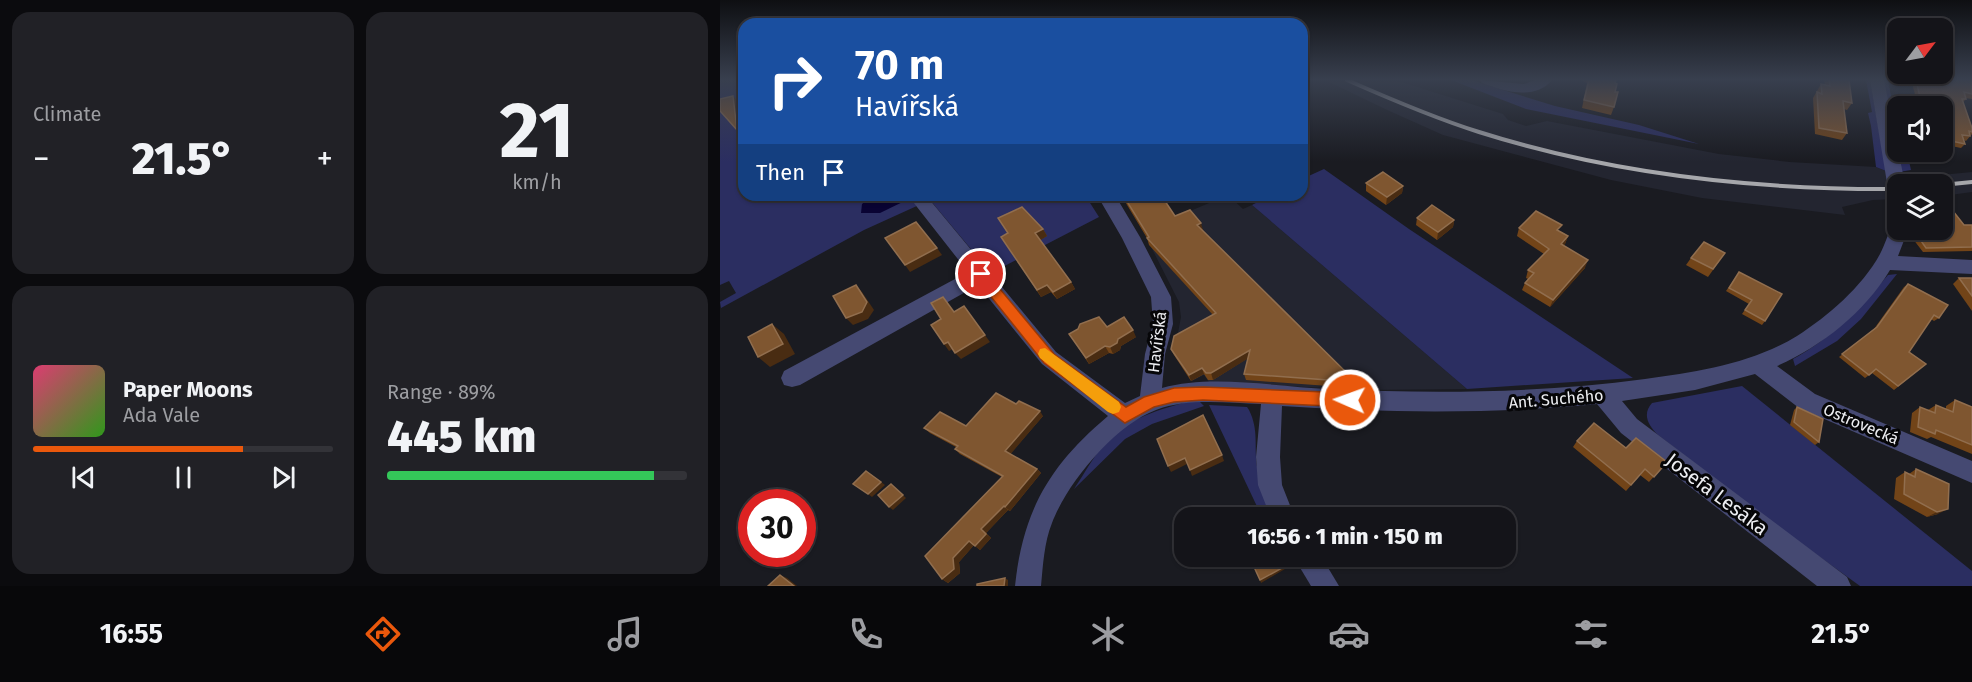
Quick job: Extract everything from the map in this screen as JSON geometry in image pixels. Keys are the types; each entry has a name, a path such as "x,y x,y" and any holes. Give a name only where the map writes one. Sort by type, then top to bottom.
{"street":[{"path":"1882,107 1894,174"},
{"name":"Havířská","path":"1110,201 1136,246 1161,297 1163,324 1155,354 1150,402"},
{"path":"923,203 1049,358 1125,416"},
{"name":"Ant. Suchého","path":"1150,402 1174,395 1203,393 1484,404 1603,395 1704,380 1758,364 1789,350 1825,327 1862,294 1885,263 1895,240"},
{"path":"1885,263 1972,267"},
{"path":"792,378 981,274"},
{"name":"Ostrovecká","path":"1758,364 1807,401 1972,472"},
{"name":"Josefa Lesáka","path":"1603,395 1629,426 1838,586"},
{"path":"1272,397 1268,457 1270,485 1279,507"},
{"path":"1028,586 1033,543 1049,498 1094,444 1125,416 1150,402"},
{"path":"1313,567 1326,586"}],"shaded area":[{"path":"720,107 738,107 738,201 928,201 864,230 721,308 720,302 736,293 729,281 720,285"},
{"path":"1382,107 1482,107 1503,114 1508,120 1526,126 1547,121 1719,154 1790,162 1876,167 1886,171 1887,199 1842,207 1845,215 1702,198 1611,180 1443,135"},
{"path":"1522,107 1561,107 1639,125 1699,144"},
{"path":"1871,107 1875,107 1886,171 1876,167 1868,113 1872,112"},
{"path":"1897,162 1909,162 1911,170 1899,172"},
{"path":"1324,169 1409,229 1633,378 1467,389 1252,205 1260,201 1308,201 1308,176"},
{"path":"1972,172 1972,192 1953,195 1951,174"},
{"path":"866,201 905,201 880,213 861,213 862,204"},
{"path":"931,201 1089,201 1099,217 991,273"},
{"path":"1214,201 1234,201 1243,209 1252,205 1467,389 1364,390 1209,382 1204,375 1192,381 1174,354 1181,317 1179,302 1143,231"},
{"path":"1897,274 1861,319 1837,341 1795,366 1793,359 1833,332 1888,275"},
{"path":"1742,386 1972,571 1972,586 1860,586 1766,518 1658,435 1651,427 1647,411 1652,403"},
{"path":"1197,399 1204,406 1152,424 1125,439 1074,489 1099,450 1118,431 1150,413"},
{"path":"1209,405 1247,407 1249,410 1255,431 1259,480 1269,507 1257,507"}],"building":[{"path":"720,107 734,107 737,130 720,111"},
{"path":"1818,107 1844,107 1847,133 1819,128"},
{"path":"1953,107 1965,107 1972,128 1972,132 1969,131 1970,136 1962,135 1965,144 1953,141"},
{"path":"1383,172 1403,186 1387,197 1366,183"},
{"path":"1127,201 1165,201 1175,216 1190,210 1201,223 1197,225 1356,382 1244,374 1250,350 1211,373 1206,373 1202,368 1189,375 1171,349 1174,336 1216,313 1147,238 1149,237"},
{"path":"1432,205 1454,220 1438,232 1417,218"},
{"path":"1022,207 1043,229 1035,233 1071,282 1053,292 1047,285 1037,290 1001,237 1008,233 998,218"},
{"path":"1536,211 1562,225 1557,230 1568,236 1561,244 1588,260 1553,300 1525,283 1534,273 1528,270 1549,249 1519,228"},
{"path":"1953,211 1964,225 1972,225 1972,247 1926,248 1920,240 1953,240"},
{"path":"916,222 937,248 905,265 885,238"},
{"path":"1704,242 1725,253 1713,269 1691,258"},
{"path":"1739,272 1782,294 1765,321 1745,310 1752,300 1729,288"},
{"path":"1959,278 1972,278 1972,296"},
{"path":"1908,284 1948,305 1939,318 1934,315 1909,352 1926,364 1898,386 1876,369 1869,375 1842,354 1877,327"},
{"path":"856,285 867,302 862,312 846,318 833,296"},
{"path":"943,297 954,312 964,306 985,335 955,353 948,342 944,344 931,325 941,319 931,303"},
{"path":"1099,317 1107,327 1124,317 1133,330 1118,339 1117,343 1110,347 1105,346 1086,358 1069,334 1078,329 1080,324"},
{"path":"772,324 783,344 758,357 748,337"},
{"path":"996,393 1016,404 1019,401 1040,411 1005,451 1037,469 1005,507 981,529 986,534 975,546 969,541 953,558 954,569 942,579 925,556 1003,476 955,449 958,446 924,428 940,412 966,426"},
{"path":"1955,400 1972,407 1972,445 1936,430 1935,434 1918,427 1920,407 1935,413 1936,405 1953,412"},
{"path":"1797,407 1823,419 1819,442 1794,422"},
{"path":"1203,415 1222,455 1190,470 1185,458 1168,466 1157,439"},
{"path":"1594,423 1626,448 1636,438 1667,462 1654,477 1645,469 1631,485 1577,441"},
{"path":"1916,469 1949,484 1948,509 1937,512 1904,494 1905,472 1915,477"},
{"path":"866,471 881,482 868,494 853,484"},
{"path":"891,484 903,495 889,507 878,495"},
{"path":"1254,567 1284,567 1260,580"},
{"path":"780,575 794,586 768,586"},
{"path":"1005,578 1004,586 977,586 977,584"}],"railway":[{"path":"1410,107 1462,127 1530,147 1634,169 1738,183 1791,187 1887,189"},
{"path":"1953,184 1972,182"}],"slow traffic":[{"path":"1045,354 1113,407"}],"route":[{"path":"981,274 1049,358 1125,416 1150,402 1174,395 1203,393 1350,400"}]}
